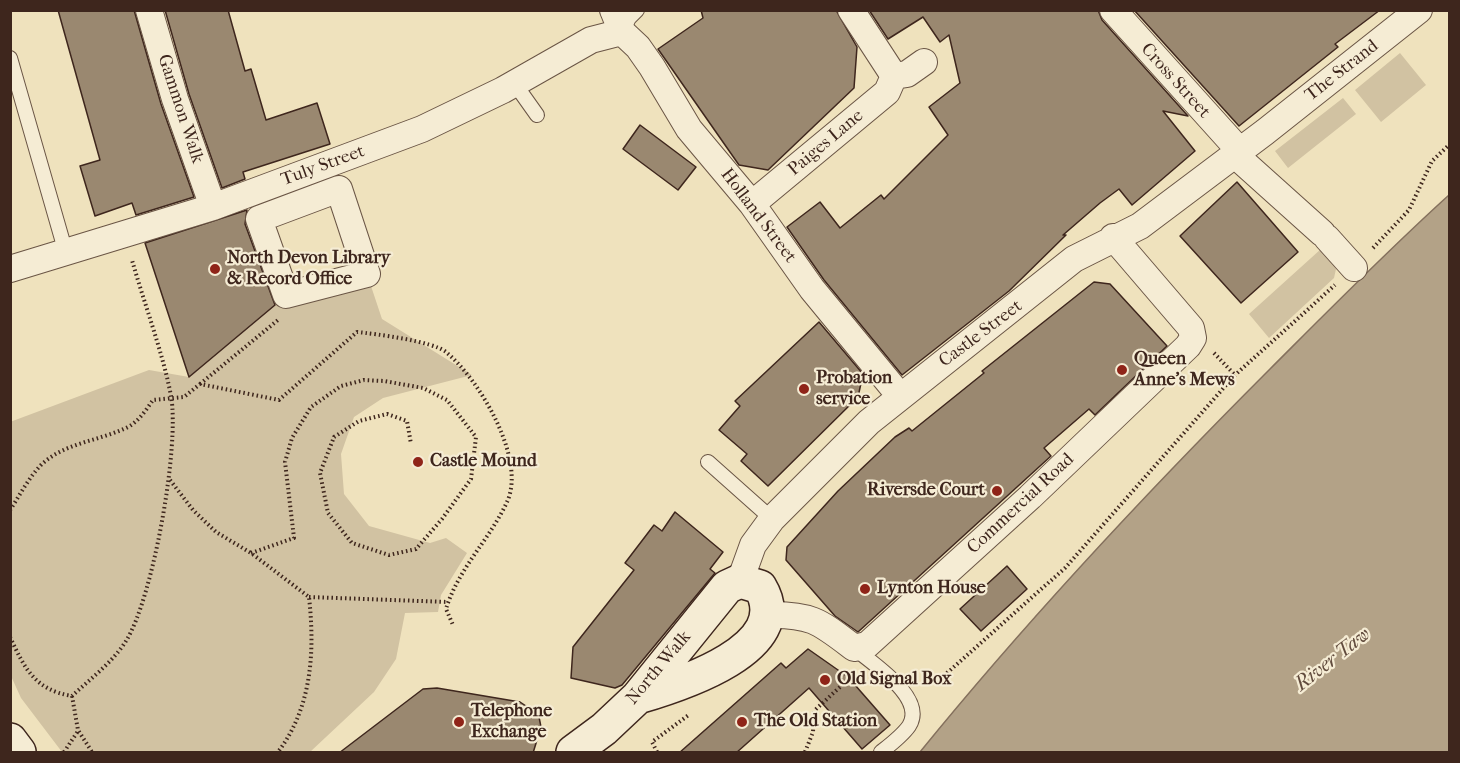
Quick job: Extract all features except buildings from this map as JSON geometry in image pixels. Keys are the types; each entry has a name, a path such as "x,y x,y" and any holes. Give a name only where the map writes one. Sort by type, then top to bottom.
{"street":[{"name":"Gammon Walk","path":"149,10 175,99 213,207"},
{"path":"851,10 894,76 906,74 924,62"},
{"name":"Cross Street","path":"1113,10 1237,152 1354,268"},
{"name":"The Strand","path":"1265,132 1419,10"},
{"name":"Tuly Street","path":"10,268 213,207 422,129 515,84 591,40 626,16"},
{"name":"Holland Street","path":"626,16 642,54 689,129 752,204 812,289 900,396"},
{"name":"Paiges Lane","path":"752,204 887,92 894,76"},
{"name":"Castle Street","path":"740,581 753,545 772,519 869,422 1074,259 1113,237 1140,226 1265,132"},
{"path":"339,189 367,273 286,295 260,219 339,189"},
{"name":"Commercial Road","path":"861,654 867,645 1030,497 1188,346 1193,338 1191,328 1113,237"},
{"path":"638,697 684,683 714,669 749,644 762,630 768,615 767,603 760,587 740,581"},
{"name":"North Walk","path":"573,753 604,729 638,697 719,595 740,581"},
{"path":"768,615 806,616 822,624 861,654"},
{"path":"10,740 19,753"}],"lane":[{"path":"10,58 66,253"},
{"path":"515,84 537,115"},
{"path":"708,462 772,519"},
{"path":"861,654 913,702 913,718 908,728 881,753"}],"path":[{"path":"72,696 116,654 136,623 151,568 169,479 171,398 124,234"},
{"path":"10,510 30,478 44,463 71,447 128,427 140,418 153,400 184,397 200,384 279,400 357,332 391,336 444,351 478,390 500,429 512,466 508,500 459,579 448,602 446,609 453,625"},
{"path":"251,553 294,538 285,462 297,428 312,407 341,386 364,380 423,388 447,400 476,437 471,479 416,549 389,555 352,543 328,513 320,473 334,437 359,422 387,414 407,421 411,444"},
{"path":"897,685 938,681 1065,568 1218,393"},
{"path":"169,479 193,510 216,532 251,553 309,597 448,602"},
{"path":"278,753 299,720 308,681 313,641 309,597"},
{"path":"10,637 21,660 37,683 53,692 72,696"},
{"path":"806,753 813,732 814,711 861,654"},
{"path":"72,696 78,730 92,753"},
{"path":"64,753 78,730"}],"shaded area":[{"path":"1400,53 1426,85 1381,122 1355,90"},
{"path":"1343,98 1356,114 1288,168 1275,151"},
{"path":"1321,249 1336,269 1334,278 1269,338 1249,314"},
{"path":"367,274 382,319 472,375 383,398 354,417 341,454 344,494 369,526 430,543 446,538 467,553 441,595 438,612 405,613 396,659 374,692 310,752 62,752 21,698 11,676 10,422 149,370 189,377 286,295"}],"water":[{"name":"River Taw","path":"1449,195 1449,752 920,752 1046,604 1134,509 1336,303"}],"place":[{"name":"North Devon Library & Record Office","path":"215,269"},
{"name":"Queen Anne's Mews","path":"1122,370"},
{"name":"Probation service","path":"804,389"},
{"name":"Castle Mound","path":"418,462"},
{"name":"Riversde Court","path":"997,491"},
{"name":"Lynton House","path":"865,589"},
{"name":"Old Signal Box","path":"825,680"},
{"name":"Telephone Exchange","path":"459,722"},
{"name":"The Old Station","path":"742,722"}]}
